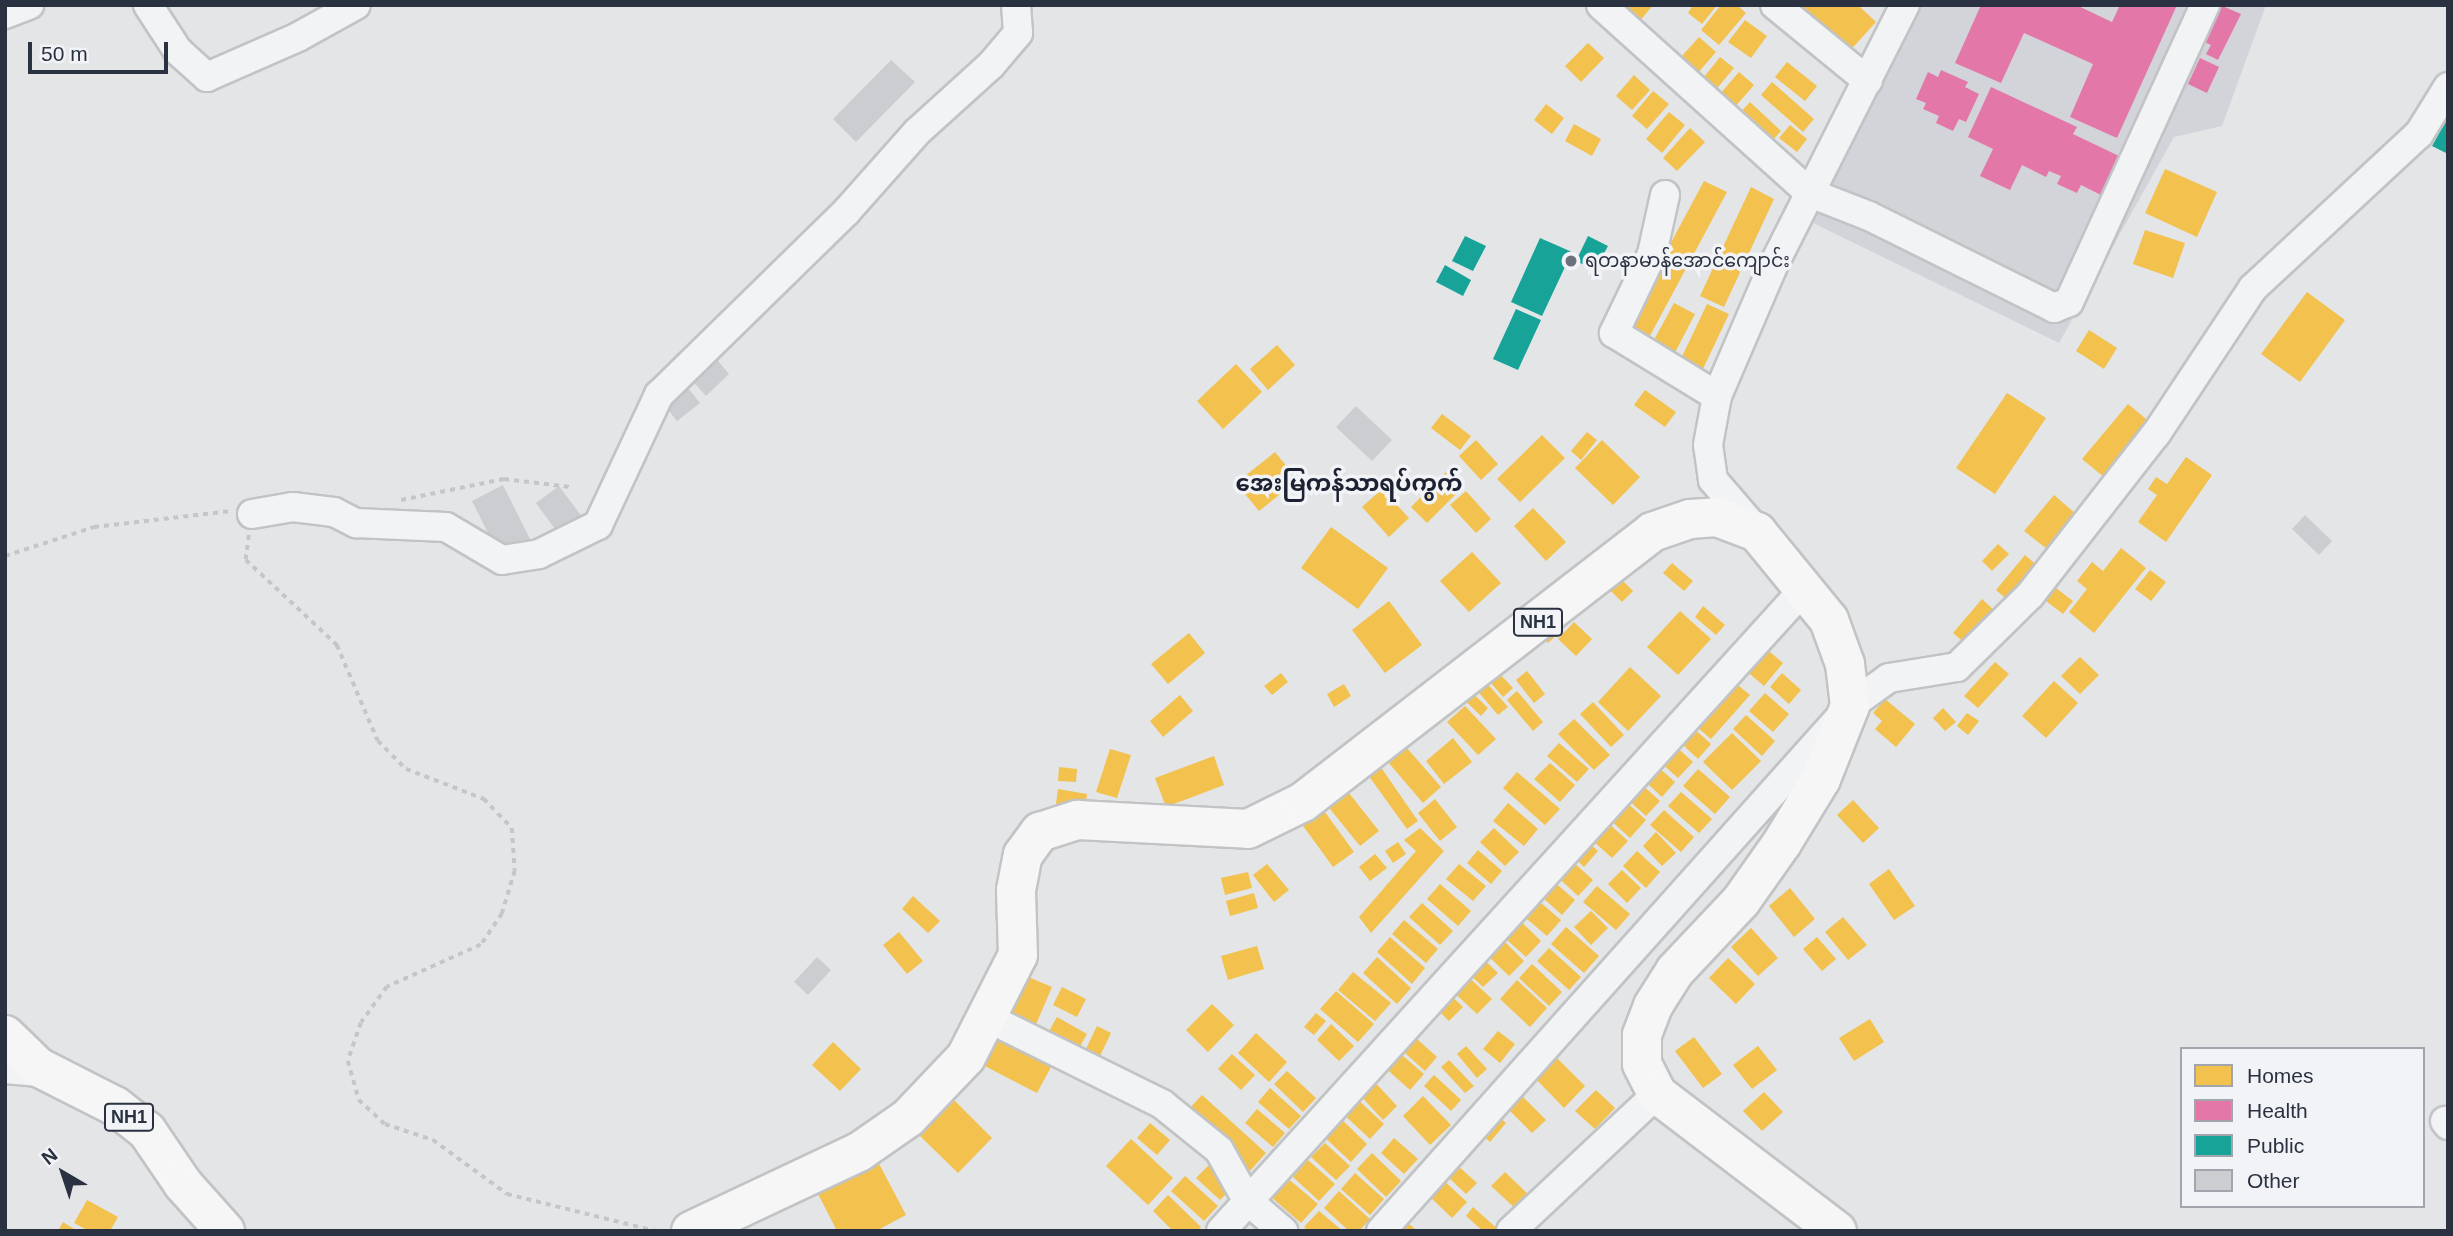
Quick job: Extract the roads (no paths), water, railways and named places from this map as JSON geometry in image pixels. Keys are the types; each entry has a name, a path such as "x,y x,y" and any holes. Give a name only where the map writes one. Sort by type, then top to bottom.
{"highway":[{"name":"NH1","path":"691,1231 859,1152 908,1118 966,1057 1018,955 1016,890 1023,855 1040,832 1078,820 1248,829 1303,802 1651,532 1689,519 1717,517 1757,531"},
{"path":"1757,531 1829,620 1845,664 1850,706 1821,779 1782,843 1741,901 1675,971 1653,1006 1642,1035 1642,1064 1657,1094 1838,1231"},
{"name":"NH1","path":"5,1035 51,1073 115,1107 147,1131 183,1184 225,1231"}],"street":[{"path":"5,14 29,5"},
{"path":"148,5 178,51 207,77 298,37 356,5"},
{"path":"252,514 293,507 334,512 356,523 446,527 502,560 539,554 598,525 659,396 846,212 917,132 991,65 1018,33 1016,5"},
{"path":"1601,5 1810,194 1869,216 2054,309 2069,302 2205,5"},
{"path":"1774,5 1868,81"},
{"path":"1757,531 1713,480 1708,444 1717,396 1810,194 1905,5"},
{"path":"1381,1231 1850,706 1889,678 1957,667 2030,595 2156,434 2253,288 2419,134 2448,88"},
{"path":"1665,195 1652,254 1614,333 1717,396"},
{"path":"1221,1231 1805,588"},
{"path":"988,1018 1162,1104 1219,1150 1247,1200 1283,1231"},
{"path":"5,1069 51,1073"},
{"path":"1511,1231 1657,1094"}],"place":[{"name":"ရတနာမာန်အောင်ကျောင်း","path":"1571,261"}],"district":[{"name":"အေးမြကန်သာရပ်ကွက်","path":"1349,483"}]}
